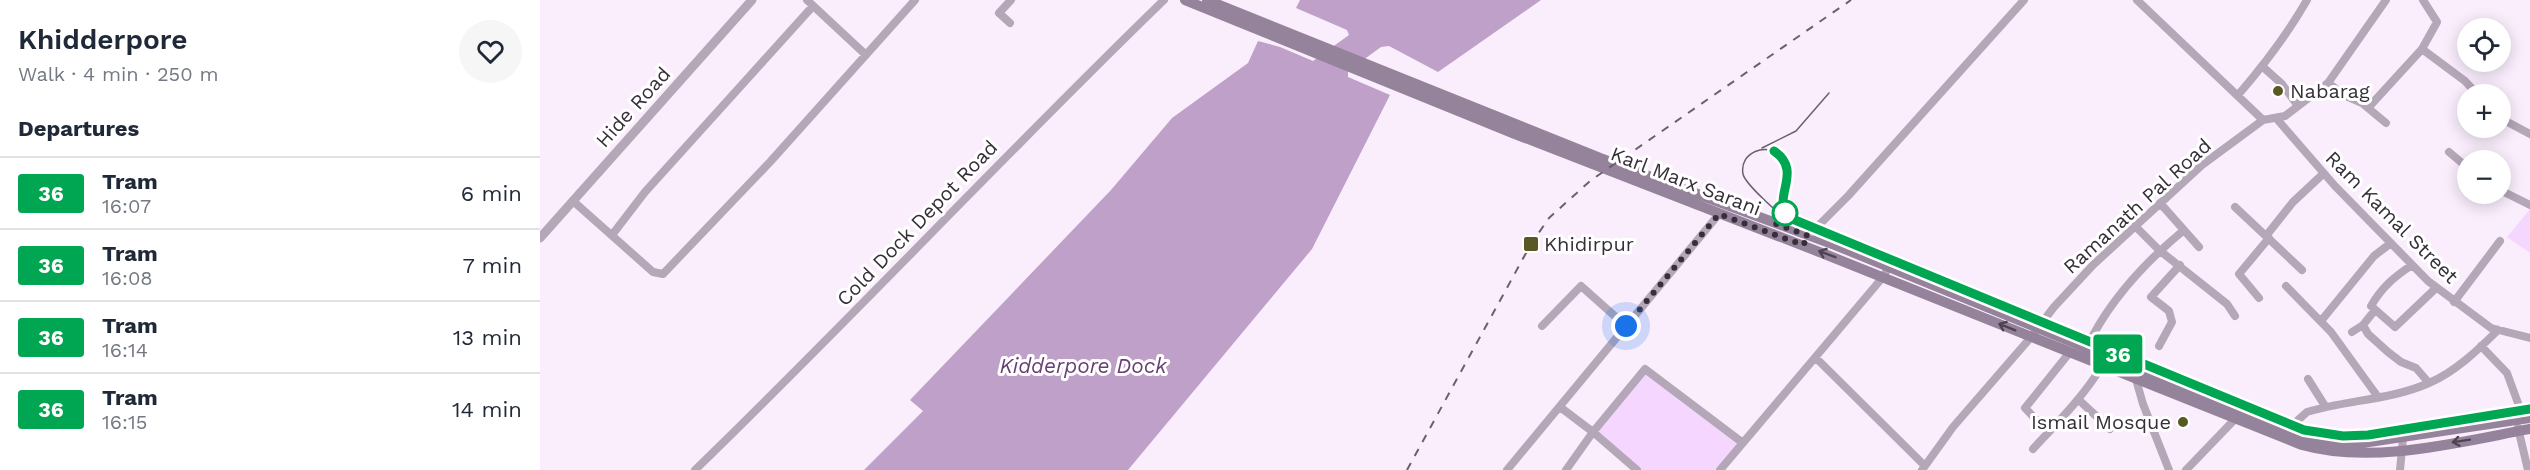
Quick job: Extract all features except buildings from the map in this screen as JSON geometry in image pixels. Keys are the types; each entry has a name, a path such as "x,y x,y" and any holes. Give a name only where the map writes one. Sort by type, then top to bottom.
{"main road":[{"name":"Karl Marx Sarani","path":"1185,0 1303,43 1719,214 1808,238 2034,333 2102,366 2136,374 2319,450 2342,453 2376,447 2403,438 2523,423"},
{"path":"1207,0 1303,43"},
{"path":"1374,72 1808,238"},
{"path":"2034,333 2086,349 2136,374"},
{"path":"2376,447 2403,450 2523,423"}],"street":[{"name":"Hide Road","path":"540,238 752,0"},
{"path":"573,201 653,272 663,274 770,162 915,0"},
{"path":"1010,23 999,13 1011,0"},
{"name":"Cold Dock Depot Road","path":"695,470 1164,0"},
{"path":"1808,238 2024,0"},
{"path":"2137,0 2263,120"},
{"path":"2238,95 2288,33 2307,0"},
{"path":"2277,118 2285,116 2328,83 2385,0"},
{"path":"2368,108 2422,49 2437,22 2423,0"},
{"path":"612,235 645,192 810,3 866,55"},
{"path":"2422,49 2468,84"},
{"path":"2262,68 2282,84 2298,106"},
{"path":"2328,83 2346,96 2354,98 2386,123"},
{"name":"Ramanath Pal Road","path":"1923,468 1953,427 2093,265 2202,165 2263,120 2277,118"},
{"name":"Ram Kamal Street","path":"2277,118 2323,174 2436,288 2491,328 2530,338"},
{"path":"2511,124 2530,134"},
{"path":"2449,152 2457,159"},
{"path":"2259,298 2240,274 2293,202 2323,174"},
{"path":"2511,194 2528,201"},
{"path":"2160,203 2199,247"},
{"path":"2235,207 2302,270"},
{"path":"1508,470 1719,214"},
{"path":"2135,226 2159,250 2227,304 2235,316"},
{"path":"2086,349 2133,277 2159,250 2184,230"},
{"path":"2454,302 2500,241"},
{"path":"2321,321 2374,256 2391,243"},
{"path":"2159,346 2172,322 2169,311 2151,297 2180,265"},
{"path":"2412,265 2392,278 2379,291 2371,306 2375,310 2395,327 2436,288"},
{"path":"1720,470 1886,272"},
{"path":"1542,326 1581,286 1626,326"},
{"path":"2286,286 2321,321 2378,397"},
{"path":"2352,332 2362,325 2375,310"},
{"path":"2362,325 2368,334 2388,352 2400,362 2416,368 2429,383"},
{"path":"2289,436 2297,421 2307,412 2325,406 2378,397 2429,383 2455,368 2498,330"},
{"path":"2481,346 2507,373 2523,423 2528,470"},
{"path":"2048,432 2025,408 2070,352"},
{"path":"1816,358 1923,468"},
{"path":"2033,449 2062,415 2079,400 2102,366"},
{"path":"1566,470 1593,432 1645,369 1743,442"},
{"path":"2136,374 2169,470"},
{"path":"2308,380 2325,406"},
{"path":"2079,400 2110,429"},
{"path":"1560,407 1637,470"},
{"path":"2186,470 2238,415"},
{"path":"2400,470 2403,438"}],"shaded area":[{"path":"2530,209 2530,253 2507,237"},
{"path":"1645,372 1740,443 1715,470 1641,470 1597,431"}],"water":[{"name":"Kidderpore Dock","path":"1300,0 1541,0 1438,72 1389,46 1381,47 1348,71 1348,77 1390,95 1312,249 1128,470 864,470 923,411 910,400 1111,190 1172,118 1248,63 1258,41 1280,47 1313,61 1349,35 1347,30 1296,8"}],"tram line":[{"path":"1762,148 1796,131 1829,93"},
{"path":"2530,409 2368,435 2343,436 2304,430 1790,218 1785,211 1787,171 1786,163 1781,156 1769,150 1762,150 1750,155 1743,166 1745,179 1788,220 2303,433 2343,439 2368,438 2530,412"},
{"name":"36","path":"1774,151 1781,156 1788,167 1783,204 1785,213 1790,218 2304,430 2343,436 2368,435 2530,409"}],"railway":[{"path":"1407,470 1531,244 1549,218 1590,181 1851,0"}],"place":[{"name":"Nabarag","path":"2278,91"},
{"name":"Khidirpur","path":"1531,244"},
{"name":"Ismail Mosque","path":"2183,422"}],"route":[{"path":"1626,326 1719,214 1803,245 1809,236 1776,224 1785,213"}]}
